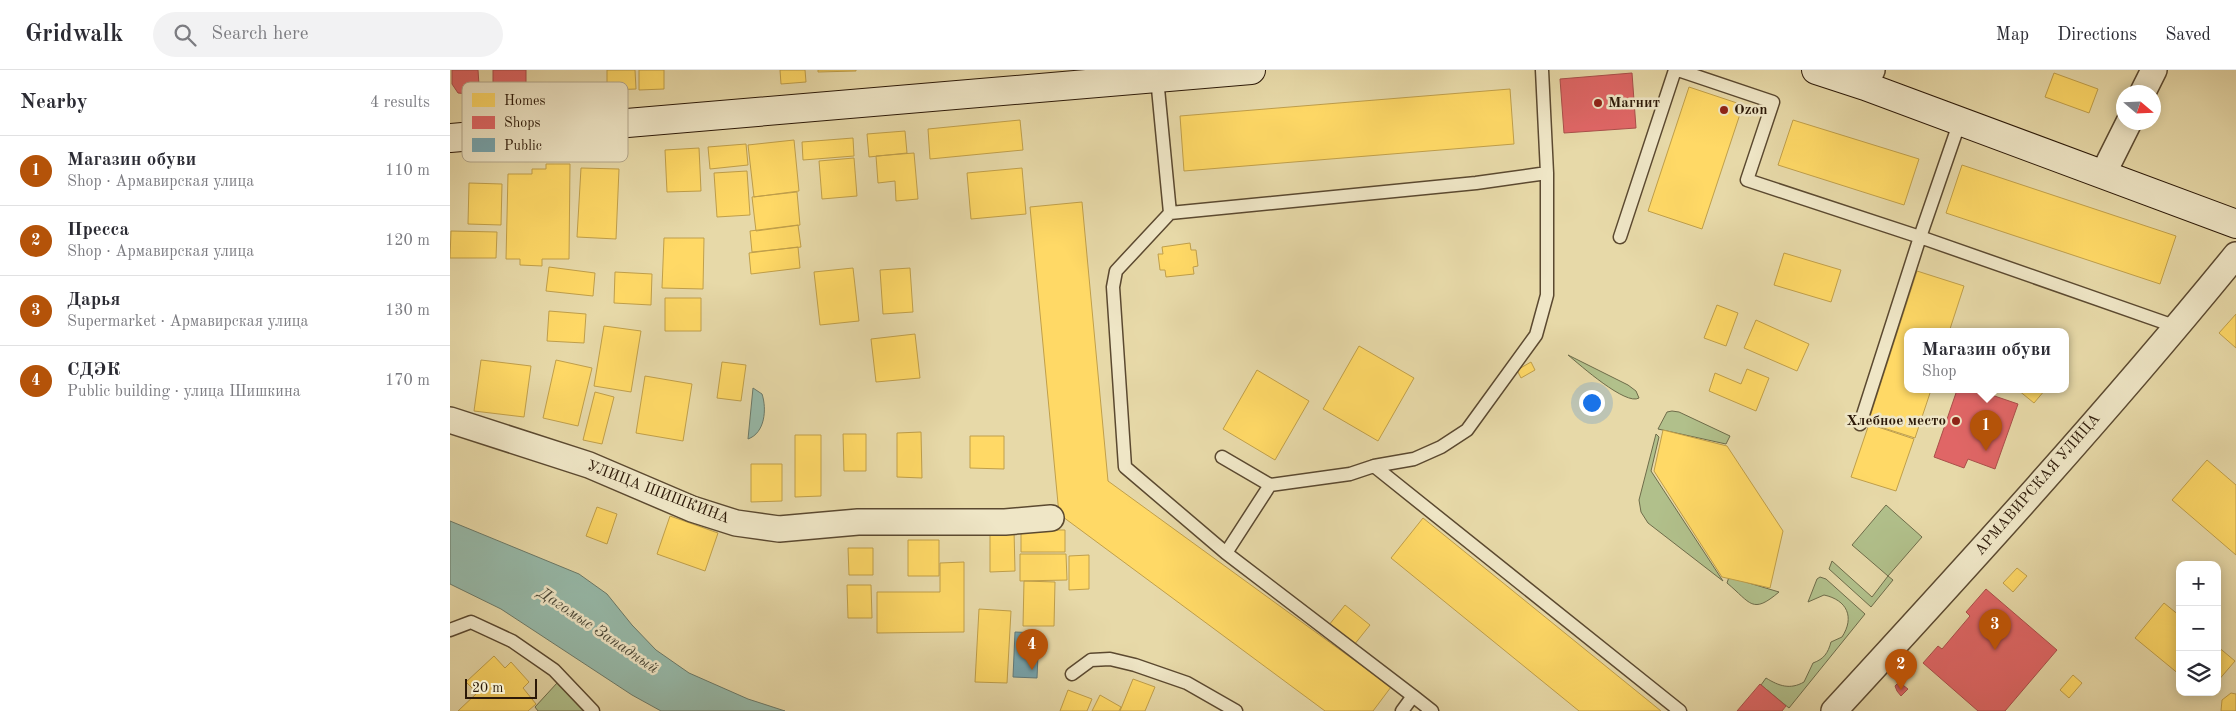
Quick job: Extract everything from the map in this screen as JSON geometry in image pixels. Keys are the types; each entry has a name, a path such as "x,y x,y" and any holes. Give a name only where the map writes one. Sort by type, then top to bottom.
{"main road":[{"path":"628,123 1251,70"},
{"path":"1816,70 1869,78 1960,122 2236,224"}],"street":[{"path":"2146,85 2154,70"},
{"path":"2103,174 2125,130"},
{"name":"АРМАВИРСКАЯ УЛИЦА","path":"1834,711 1968,566 2177,327 2236,255"},
{"name":"УЛИЦА ШИШКИНА","path":"450,420 589,465 692,509 736,523 779,529 858,522 1006,522 1051,518"}],"lane":[{"path":"1222,457 1270,485 1350,474 1374,466 1414,460 1441,447 1467,430 1536,335 1547,295 1546,173 1542,70"},
{"path":"1620,237 1676,70 1773,102 1747,180 1920,237 2177,327"},
{"path":"1157,78 1170,213"},
{"path":"1860,424 1920,237 1960,122"},
{"path":"1432,711 1226,553 1125,467 1113,286 1116,271 1170,213 1476,183 1546,173"},
{"path":"1374,466 1680,711"},
{"path":"1226,553 1270,485"},
{"path":"450,630 471,622 512,642 554,670 593,711"},
{"path":"1072,674 1090,660 1110,659 1135,665 1186,683 1236,711"},
{"path":"1402,711 1413,696"}],"green space":[{"path":"1568,355 1628,385 1636,391 1639,398 1633,399 1614,391"},
{"path":"1667,412 1679,412 1730,436 1726,444 1658,429"},
{"path":"1656,434 1659,437 1651,471 1723,581 1648,523 1641,512 1639,500"},
{"path":"1886,505 1922,537 1888,576 1852,545"},
{"path":"1832,561 1872,597 1888,576 1893,580 1871,607 1829,569"},
{"path":"1729,577 1779,592 1763,603 1752,604 1727,583"},
{"path":"1820,577 1826,579 1865,614 1789,708 1761,685 1766,678 1785,686 1794,686 1804,682 1813,663 1825,655 1831,642 1842,637 1848,623 1848,616 1843,605 1832,597 1824,595 1808,602 1817,579"},
{"path":"557,683 585,711 538,711 535,707"}],"water":[{"path":"753,388 762,394 764,413 758,432 748,439"},
{"name":"Дагомыс Западный","path":"450,521 579,574 607,594 632,625 656,650 689,673 748,699 785,711 661,711 632,695 501,609 450,584"}],"building: Homes":[{"path":"607,70 635,70 636,89 628,89 628,82 607,82"},
{"path":"639,70 664,70 664,89 639,90"},
{"path":"780,70 805,70 806,82 781,84"},
{"path":"818,70 856,70 856,71 818,72"},
{"path":"2054,73 2098,89 2089,113 2045,97"},
{"path":"1689,87 1743,105 1702,229 1648,211"},
{"path":"1510,89 1514,144 1184,171 1180,116"},
{"path":"1020,120 1023,150 930,159 928,129"},
{"path":"1793,120 1919,159 1904,205 1778,165"},
{"path":"905,131 907,153 869,157 867,134"},
{"path":"853,138 854,156 803,160 802,142"},
{"path":"794,140 799,191 754,197 748,145"},
{"path":"746,144 748,165 710,169 708,147"},
{"path":"699,148 701,191 667,192 665,150"},
{"path":"914,153 918,199 896,201 895,181 878,183 876,156"},
{"path":"854,158 857,196 822,199 819,161"},
{"path":"546,164 570,164 569,259 542,259 542,266 520,265 520,259 506,259 508,174 532,174 532,169 546,169"},
{"path":"1962,165 2176,236 2160,284 1946,213"},
{"path":"581,168 619,169 616,239 577,237"},
{"path":"1022,168 1026,214 971,219 967,173"},
{"path":"747,171 750,215 717,217 714,173"},
{"path":"469,183 502,184 501,225 468,224"},
{"path":"797,192 800,225 756,231 752,197"},
{"path":"1082,202 1108,481 1391,687 1373,711 1325,711 1059,514 1030,207"},
{"path":"798,225 801,247 752,252 750,231"},
{"path":"451,231 497,232 496,258 450,258"},
{"path":"664,238 704,238 703,289 662,288"},
{"path":"1190,243 1191,250 1196,250 1198,266 1193,267 1194,274 1166,277 1165,270 1160,270 1158,254 1163,254 1162,247"},
{"path":"798,247 800,268 751,274 749,253"},
{"path":"1784,253 1841,270 1831,302 1774,285"},
{"path":"549,267 595,273 593,296 546,291"},
{"path":"853,268 859,321 820,325 814,272"},
{"path":"910,268 913,312 883,314 880,270"},
{"path":"1917,271 1964,286 1950,328 1904,328 1904,393 1930,393 1915,438 1868,423"},
{"path":"615,272 652,274 651,305 614,303"},
{"path":"665,298 701,298 701,331 665,331"},
{"path":"1717,305 1738,313 1726,346 1704,338"},
{"path":"549,311 586,314 584,343 547,341"},
{"path":"2236,314 2236,348 2219,333"},
{"path":"1756,320 1809,344 1797,371 1744,348"},
{"path":"604,326 641,331 631,392 594,386"},
{"path":"915,334 920,378 876,382 871,339"},
{"path":"1359,346 1414,378 1378,441 1323,409"},
{"path":"481,360 531,366 524,417 474,411"},
{"path":"556,360 592,368 578,426 543,418"},
{"path":"722,362 746,365 741,401 717,398"},
{"path":"1531,362 1535,370 1521,378 1517,370"},
{"path":"1747,369 1769,378 1756,411 1709,391 1715,373 1741,384"},
{"path":"1257,370 1309,401 1275,460 1223,429"},
{"path":"645,376 692,384 683,441 636,433"},
{"path":"595,392 614,397 602,444 583,440"},
{"path":"2022,393 2042,393 2034,403"},
{"path":"1869,424 1914,439 1896,491 1851,477"},
{"path":"1663,430 1727,446 1783,531 1770,588 1722,577 1654,471"},
{"path":"921,432 922,478 897,477 897,433"},
{"path":"843,434 866,434 866,471 844,471"},
{"path":"795,435 821,435 821,496 795,497"},
{"path":"970,436 1004,436 1004,469 970,468"},
{"path":"2207,460 2236,485 2236,555 2172,500"},
{"path":"751,464 782,464 782,501 751,502"},
{"path":"597,507 617,514 607,544 586,536"},
{"path":"670,516 718,533 705,571 657,554"},
{"path":"1423,518 1661,711 1579,711 1391,558"},
{"path":"990,530 1014,530 1015,571 990,572"},
{"path":"1021,530 1065,530 1065,552 1021,552"},
{"path":"908,540 939,540 939,576 908,576"},
{"path":"848,548 873,548 873,575 849,575"},
{"path":"1020,554 1066,554 1067,580 1020,581"},
{"path":"1089,555 1089,589 1069,590 1069,556"},
{"path":"964,562 964,632 877,633 877,592 940,592 940,563"},
{"path":"2017,568 2027,576 2013,592 2003,583"},
{"path":"1024,581 1055,582 1054,626 1023,626"},
{"path":"847,585 871,585 872,618 848,618"},
{"path":"2164,603 2176,613 2176,672 2135,638"},
{"path":"1345,605 1370,625 1354,645 1329,625"},
{"path":"979,609 1011,611 1007,683 975,682"},
{"path":"2221,649 2235,661 2221,677"},
{"path":"494,656 505,668 511,662 529,682 523,688 536,704 528,711 458,711 477,693 466,682"},
{"path":"2073,675 2082,683 2069,698 2060,690"},
{"path":"1133,679 1155,687 1145,711 1120,711"},
{"path":"1068,690 1092,699 1087,711 1060,711"},
{"path":"2231,693 2236,694 2236,711 2221,711 2222,700"},
{"path":"1100,695 1121,707 1119,711 1092,711"}],"building: Shops":[{"path":"452,70 478,70 479,82 462,82 462,93 458,93 452,84"},
{"path":"493,70 526,70 526,82 493,82"},
{"name":"Магнит","path":"1632,73 1636,128 1564,133 1560,79"},
{"path":"1956,393 1986,393 2018,404 1995,469 1968,459 1964,468 1934,457"},
{"path":"1986,589 2057,650 2005,711 1978,711 1923,663 1938,646 1942,649 1970,616 1966,612"},
{"path":"1899,682 1908,689 1901,696 1895,686"},
{"path":"1760,684 1786,706 1782,711 1737,711"}],"building: Public":[{"path":"1015,632 1039,633 1037,678 1013,677"}],"place":[{"name":"Магнит","path":"1598,103"},
{"name":"Ozon","path":"1724,110"},
{"name":"Хлебное место","path":"1956,421"},
{"name":"Магазин обуви","path":"1986,451"},
{"name":"Дарья","path":"1995,650"},
{"name":"СДЭК","path":"1032,670"},
{"name":"Пресса","path":"1901,690"}]}
